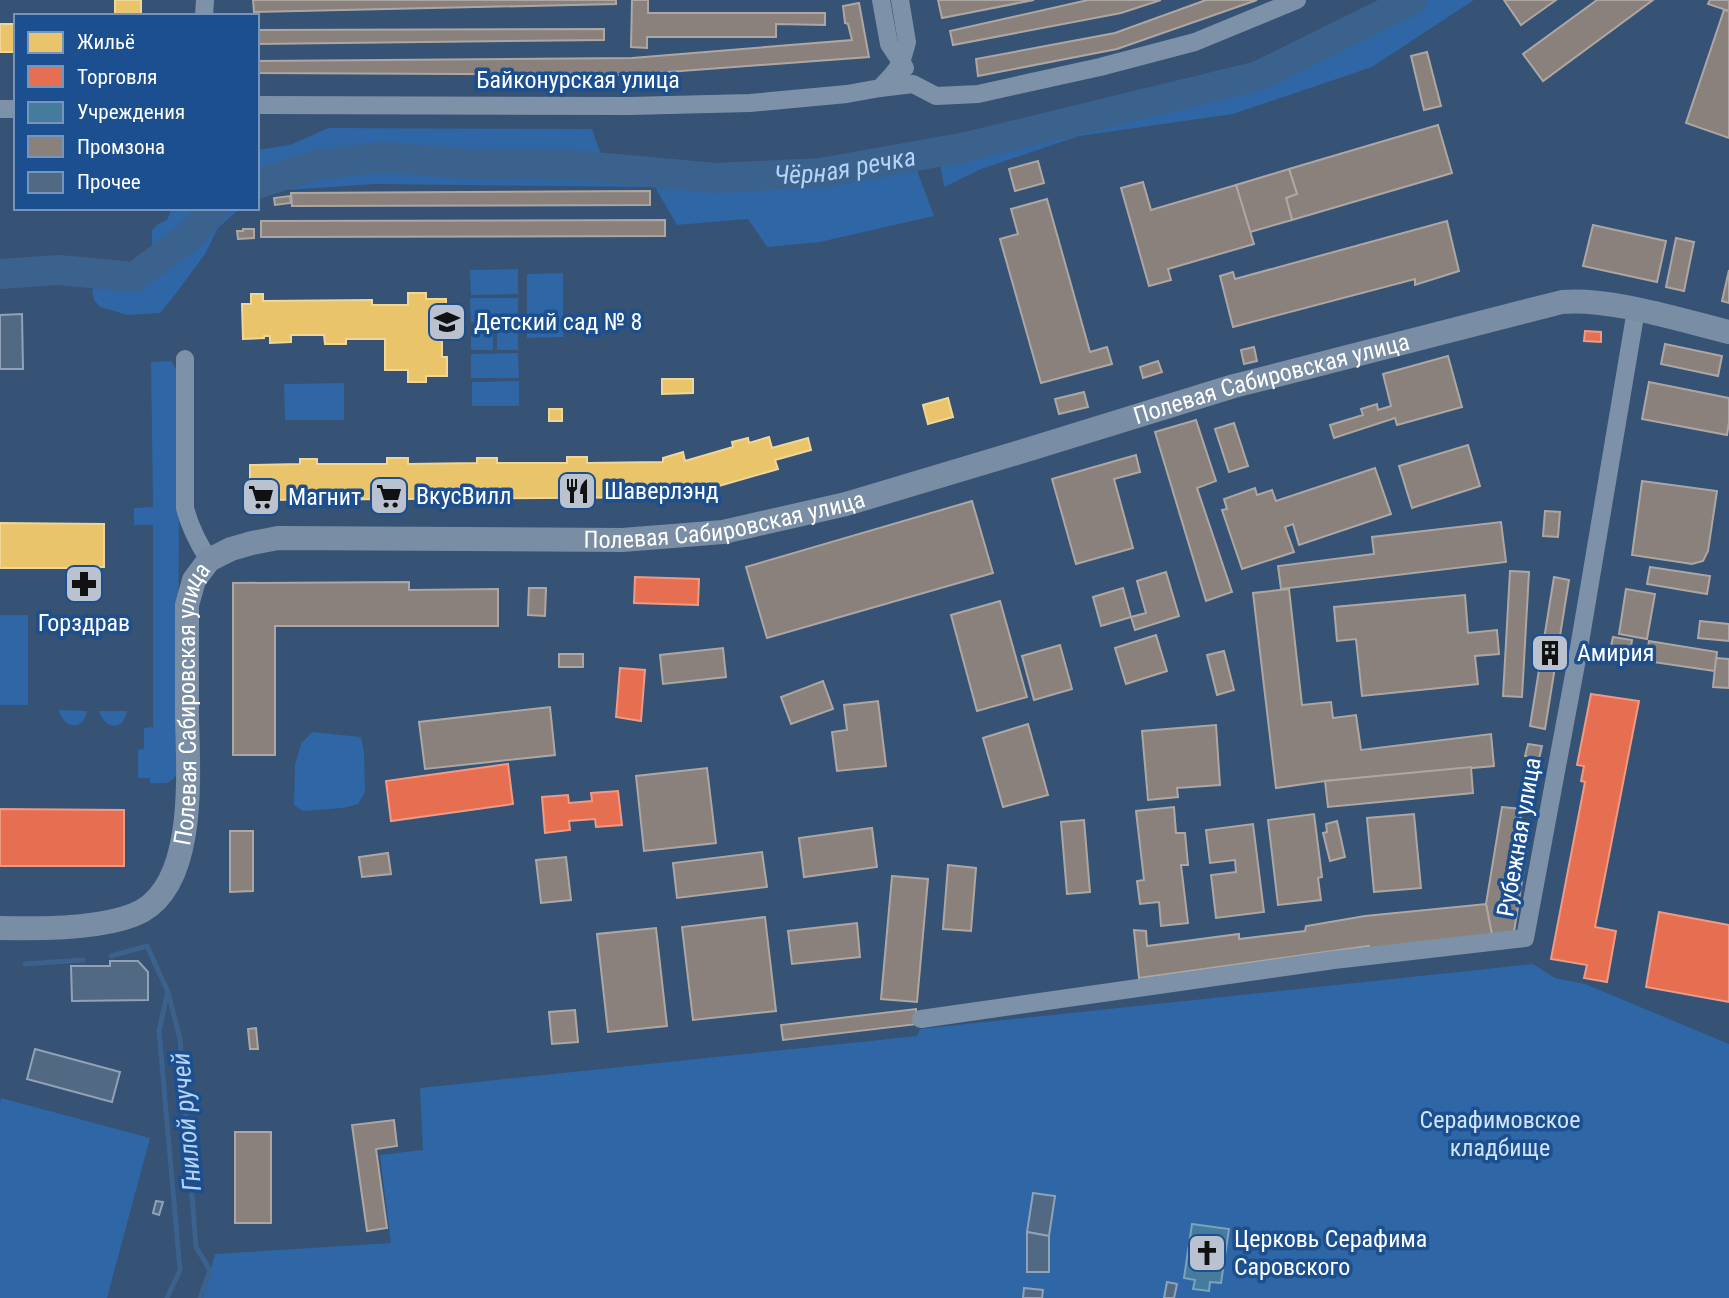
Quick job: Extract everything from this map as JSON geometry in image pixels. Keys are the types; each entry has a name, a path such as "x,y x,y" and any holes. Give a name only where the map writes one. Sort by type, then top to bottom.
{"street":[{"path":"881,0 889,44 897,68 913,84 936,96 978,94 1100,67 1195,41 1297,0"},
{"path":"880,88 897,68 907,41 900,0"},
{"name":"Байконурская улица","path":"259,105 629,106 750,103 848,94 913,84"},
{"name":"Полевая Сабировская улица","path":"0,928 103,924 125,918 157,901 178,859 188,800 187,605 194,580 209,560 231,549 278,538 622,540 723,532 846,503 1234,386 1562,302 1580,300 1636,310 1729,332"},
{"name":"Рубежная улица","path":"921,1019 1334,960 1525,938 1636,310"},
{"path":"185,359 185,508 188,522 209,560"}],"green space":[{"path":"1422,0 1474,0 1372,67 1233,114 1079,136 981,169 944,187 939,157 1259,81"},
{"path":"328,128 592,129 603,161 718,163 819,159 909,149 934,216 820,242 767,247 748,219 677,225 655,187 375,184 271,191 259,197 259,150 290,145"},
{"path":"171,210 238,210 218,228 205,254 160,313 128,315 100,307 94,300 92,291 98,273 108,269 135,271 152,251 152,230 167,220"},
{"path":"518,269 518,294 471,295 470,270"},
{"path":"563,273 563,337 527,338 527,274"},
{"path":"470,298 518,298 518,322 471,322"},
{"path":"471,326 493,326 493,350 471,350"},
{"path":"497,326 518,326 518,350 497,350"},
{"path":"518,353 519,378 471,378 471,354"},
{"path":"171,361 180,375 177,773 169,782 150,783 150,778 138,778 138,750 144,749 144,728 153,727 153,525 134,525 134,508 153,507 151,362"},
{"path":"519,381 519,406 472,406 472,382"},
{"path":"344,383 344,420 285,420 284,384"},
{"path":"0,615 28,615 28,705 0,705"},
{"path":"59,710 87,711 82,722 73,725 61,717"},
{"path":"99,711 127,711 122,722 114,726 105,722"},
{"path":"312,732 361,737 365,792 358,804 303,811 294,805 295,765 301,744"},
{"name":"Серафимовское кладбище","path":"1533,964 1555,978 1585,984 1729,1044 1729,1298 203,1298 215,1254 391,1243 380,1155 423,1150 420,1088 917,1036 920,1029"},
{"path":"1,1098 150,1138 107,1298 0,1298"}],"building: Жильё":[{"path":"115,0 141,0 141,14 115,14"},
{"path":"0,24 14,24 14,52 0,52"},
{"path":"408,293 426,293 426,299 446,299 446,317 442,318 442,357 447,357 447,376 426,376 426,382 408,382 408,370 385,370 385,339 346,339 346,344 325,344 324,335 291,335 291,342 270,343 270,336 243,339 242,304 251,304 251,294 263,294 263,301 372,300 372,305 408,305"},
{"path":"662,379 693,379 693,393 662,394"},
{"path":"948,398 953,417 928,424 923,405"},
{"path":"549,409 562,409 562,421 549,421"},
{"path":"769,437 772,448 808,438 811,450 775,460 778,469 687,497 246,500 246,481 250,481 250,465 300,464 300,459 317,459 317,464 387,464 387,458 408,458 408,464 477,463 477,458 497,458 497,463 567,463 567,457 587,457 587,463 663,462 663,458 683,452 685,461 733,447 732,442 748,438 749,443"},
{"path":"0,523 104,524 104,567 100,567 100,590 68,590 68,568 0,568"}],"building: Торговля":[{"path":"1585,331 1601,332 1601,342 1584,341"},
{"path":"635,577 699,579 698,605 634,603"},
{"path":"620,668 645,670 641,721 616,717"},
{"path":"1591,694 1639,701 1595,927 1616,931 1607,982 1584,978 1587,965 1551,959 1585,782 1581,781 1584,766 1577,765"},
{"path":"508,764 513,804 391,821 386,781"},
{"path":"618,791 622,825 596,827 595,819 569,821 570,830 545,833 542,797 568,795 569,803 592,801 591,793"},
{"path":"0,809 124,810 124,866 0,866"},
{"path":"1659,912 1729,925 1729,1002 1646,987"}],"building: Учреждения":[{"name":"Церковь Серафима Саровского","path":"1192,1224 1229,1229 1221,1283 1210,1282 1209,1291 1193,1289 1195,1280 1184,1278"}],"building: Промзона":[{"path":"253,0 616,0 616,4 254,12"},
{"path":"632,0 648,0 648,13 825,13 825,25 776,24 776,37 647,37 647,48 631,47"},
{"path":"938,0 1034,0 942,18"},
{"path":"1088,0 1161,0 1121,13 953,45 950,31"},
{"path":"1206,0 1257,0 1117,49 978,76 976,59 1115,33"},
{"path":"1504,0 1556,0 1521,25"},
{"path":"1597,0 1653,0 1543,81 1523,54"},
{"path":"1710,0 1729,0 1729,11 1708,4"},
{"path":"859,3 869,57 628,75 259,73 259,61 632,58 852,40 848,24 845,23 843,6"},
{"path":"1724,10 1729,11 1729,138 1686,123"},
{"path":"604,29 604,40 259,44 259,30"},
{"path":"1427,52 1441,106 1424,110 1411,56"},
{"path":"1438,125 1452,173 1292,220 1286,198 1297,194 1289,169"},
{"path":"1038,161 1044,183 1015,191 1009,169"},
{"path":"1289,169 1297,194 1286,198 1292,220 1250,232 1236,185"},
{"path":"1143,182 1151,210 1236,185 1254,244 1168,269 1171,280 1149,286 1121,188"},
{"path":"650,191 650,205 292,206 291,193"},
{"path":"290,196 291,203 275,205 274,198"},
{"path":"1047,199 1090,352 1107,347 1112,364 1041,383 1000,239 1018,234 1011,209"},
{"path":"665,220 665,236 261,237 261,221"},
{"path":"1447,221 1459,271 1415,285 1415,279 1233,327 1220,276 1233,272 1235,279"},
{"path":"1593,225 1666,241 1657,282 1583,266"},
{"path":"254,229 254,238 238,239 237,231"},
{"path":"1676,238 1694,242 1684,291 1666,287"},
{"path":"1729,270 1729,303 1722,301"},
{"path":"1665,344 1722,356 1718,376 1661,364"},
{"path":"1254,347 1257,361 1244,364 1241,350"},
{"path":"1448,356 1462,407 1397,425 1395,418 1334,438 1330,425 1363,415 1361,409 1377,404 1378,410 1391,406 1383,374"},
{"path":"1158,361 1162,372 1143,378 1140,367"},
{"path":"1649,382 1729,398 1727,435 1642,419"},
{"path":"1084,392 1088,407 1059,414 1055,399"},
{"path":"1196,420 1216,481 1197,488 1232,592 1206,601 1155,432"},
{"path":"1234,423 1248,466 1229,472 1215,429"},
{"path":"1468,445 1480,486 1412,508 1399,466"},
{"path":"1136,455 1140,472 1114,479 1133,548 1076,564 1052,479"},
{"path":"1375,468 1391,514 1299,545 1293,524 1285,527 1294,552 1242,569 1222,510 1227,509 1224,499 1255,488 1257,495 1272,490 1276,501"},
{"path":"1642,481 1717,491 1708,551 1703,561 1692,564 1632,555"},
{"path":"972,501 993,573 767,638 746,567"},
{"path":"1545,511 1560,512 1558,537 1543,536"},
{"path":"1501,522 1506,562 1281,589 1278,566 1374,554 1372,537"},
{"path":"1650,567 1710,576 1707,594 1647,584"},
{"path":"1510,571 1529,572 1522,697 1503,696"},
{"path":"1166,572 1179,616 1135,630 1131,617 1146,613 1137,581"},
{"name":"Амирия","path":"1554,577 1569,580 1545,729 1530,726"},
{"path":"409,582 409,590 498,589 498,626 275,626 275,755 233,755 233,583"},
{"path":"529,588 546,588 545,616 528,615"},
{"path":"1123,588 1131,617 1101,626 1093,597"},
{"path":"1289,589 1302,705 1331,702 1333,718 1356,715 1361,750 1491,734 1494,766 1276,788 1253,593"},
{"path":"1626,589 1655,594 1647,639 1619,634"},
{"path":"1465,595 1468,633 1497,630 1499,654 1475,656 1478,684 1362,696 1356,639 1337,641 1334,607"},
{"path":"1000,601 1027,697 977,711 951,615"},
{"path":"1700,621 1729,624 1729,641 1698,638"},
{"path":"1156,635 1167,671 1126,684 1115,648"},
{"path":"1613,637 1632,640 1630,654 1610,650"},
{"path":"1649,641 1717,652 1715,671 1646,661"},
{"path":"1060,645 1072,689 1034,700 1022,656"},
{"path":"723,648 726,677 663,684 660,655"},
{"path":"1224,651 1234,690 1217,695 1207,655"},
{"path":"559,654 583,654 583,667 559,667"},
{"path":"1716,658 1729,659 1729,688 1713,687"},
{"path":"823,681 833,709 791,724 781,697"},
{"path":"878,701 886,766 837,771 832,732 847,730 844,705"},
{"path":"550,707 555,755 425,769 419,722"},
{"path":"1028,724 1048,795 1003,807 983,738"},
{"path":"1216,725 1220,785 1177,788 1178,797 1148,800 1142,731"},
{"path":"1528,744 1542,746 1539,759 1525,756"},
{"path":"1471,767 1473,793 1328,807 1325,781"},
{"path":"707,768 716,843 644,851 636,776"},
{"path":"1174,807 1176,833 1185,833 1188,865 1181,865 1188,923 1161,926 1159,902 1140,904 1137,881 1144,880 1136,811"},
{"path":"1502,807 1522,809 1520,821 1531,824 1514,932 1492,935 1486,904"},
{"path":"1314,814 1322,877 1318,878 1321,900 1278,905 1268,820"},
{"path":"1414,814 1421,888 1374,892 1367,818"},
{"path":"1084,820 1090,892 1067,894 1061,822"},
{"path":"1337,821 1345,857 1330,861 1323,833 1327,832 1326,824"},
{"path":"1253,824 1264,912 1216,918 1211,875 1236,872 1235,860 1210,863 1206,830"},
{"path":"872,828 877,867 804,877 799,838"},
{"path":"230,831 253,831 253,891 230,892"},
{"path":"762,852 767,887 677,898 673,863"},
{"path":"388,853 391,874 362,877 359,857"},
{"path":"566,857 571,900 541,903 536,860"},
{"path":"948,865 976,868 971,931 943,929"},
{"path":"892,876 928,879 917,1002 881,999"},
{"path":"1486,904 1492,935 1369,949 1369,946 1139,978 1134,930 1146,931 1147,946 1239,934 1239,939 1305,931 1306,926 1365,916"},
{"path":"765,917 776,1011 693,1020 682,927"},
{"path":"857,923 860,957 792,964 788,931"},
{"path":"656,928 667,1026 608,1032 597,934"},
{"path":"916,1009 918,1024 783,1040 781,1025"},
{"path":"575,1010 578,1042 552,1044 549,1012"},
{"path":"256,1028 258,1049 250,1049 248,1029"},
{"path":"394,1120 397,1146 376,1149 387,1228 367,1231 352,1125"},
{"path":"235,1132 271,1132 271,1223 235,1223"}],"building: Прочее":[{"path":"22,314 23,369 0,369 0,315"},
{"path":"110,961 138,961 148,972 148,1000 72,1001 71,966 110,966"},
{"path":"35,1049 120,1072 112,1102 27,1079"},
{"path":"1033,1193 1055,1196 1049,1236 1027,1232"},
{"path":"156,1201 163,1202 159,1215 153,1213"},
{"path":"1027,1232 1049,1236 1049,1272 1027,1272"},
{"path":"1167,1282 1177,1284 1174,1298 1164,1298"},
{"path":"1024,1288 1043,1290 1042,1298 1023,1298"}],"waterway":[{"name":"Чёрная речка","path":"259,183 316,165 382,157 469,164 562,164 716,178 820,173 966,147 1258,76 1412,0"},
{"name":"Чёрная речка","path":"0,274 59,270 134,277 187,238 213,210"},
{"name":"Гнилой ручей","path":"111,956 147,946 168,992 180,1039 196,1247 210,1270 200,1298"},
{"path":"25,964 83,960"},
{"path":"167,995 159,1031 180,1270 167,1298"}],"place":[{"name":"Детский сад № 8","path":"447,322"},
{"name":"Шаверлэнд","path":"577,491"},
{"name":"ВкусВилл","path":"389,496"},
{"name":"Магнит","path":"261,497"},
{"name":"Горздрав","path":"84,584"},
{"name":"Амирия","path":"1550,653"},
{"name":"Церковь Серафима Саровского","path":"1207,1253"}]}
